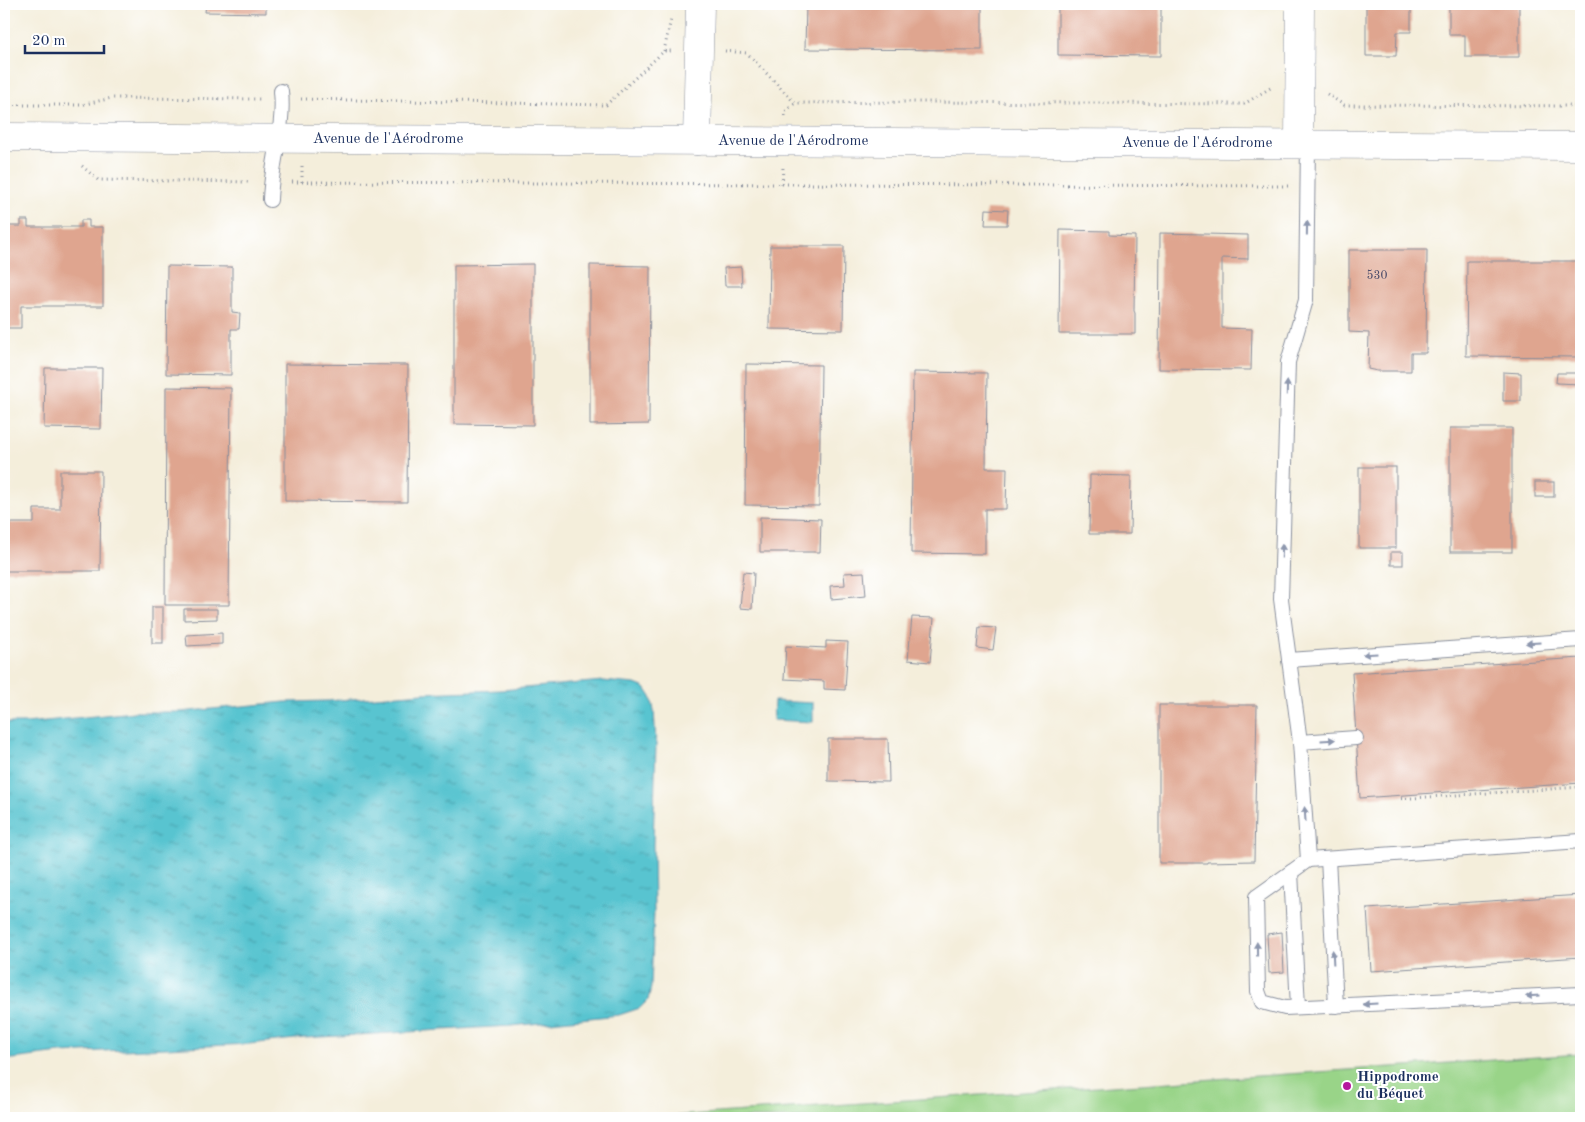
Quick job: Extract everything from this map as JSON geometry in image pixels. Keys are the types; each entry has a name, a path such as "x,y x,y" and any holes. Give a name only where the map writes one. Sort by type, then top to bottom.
{"street":[{"path":"697,141 700,4"},
{"path":"1300,4 1299,88 1303,144"},
{"name":"Avenue de l'Aérodrome","path":"4,137 1581,146"}],"lane":[{"path":"270,200 282,95"},
{"path":"1303,144 1306,300 1288,362 1281,599 1300,742 1308,860"},
{"path":"1289,660 1581,640"},
{"path":"1300,742 1356,738"},
{"path":"1581,842 1308,860 1256,897 1258,991 1262,1002 1284,1008 1581,994"},
{"path":"1328,859 1336,1006"},
{"path":"1291,872 1298,1007"}],"path":[{"path":"4,105 81,105 112,98 282,95 606,104 664,51 673,10"},
{"path":"664,51 699,50 747,53 795,103 1244,104 1272,87 1299,88 1322,92 1344,105 1581,106"},
{"path":"73,166 83,166 98,180 1292,186"},
{"path":"1396,799 1581,787"}],"green space":[{"name":"Hippodrome du Béquet","path":"1581,1054 1581,1118 643,1118"}],"water":[{"path":"603,681 635,684 645,688 651,697 654,710 656,744 651,987 648,1000 640,1008 619,1015 511,1026 304,1038 249,1044 60,1053 4,1060 4,723 26,723 134,712 180,712 285,702 501,690"},
{"path":"774,701 813,703 813,722 773,720"}],"building":[{"path":"206,4 266,4 266,13 205,12"},
{"path":"806,4 982,4 982,50 805,49"},
{"path":"1058,4 1161,4 1161,56 1058,55"},
{"path":"1366,4 1411,4 1411,32 1397,32 1396,56 1366,56"},
{"path":"1449,4 1519,4 1519,57 1465,57 1465,35 1449,35"},
{"path":"986,209 1008,210 1007,225 985,225"},
{"path":"21,220 28,220 28,227 81,227 81,220 89,220 89,227 103,227 103,306 21,306 21,328 4,328 4,226 21,226"},
{"path":"1060,230 1109,231 1109,235 1135,236 1135,334 1059,334"},
{"path":"1160,233 1248,235 1248,259 1222,258 1222,328 1252,329 1251,370 1159,369"},
{"path":"770,246 844,246 843,330 769,329"},
{"path":"1349,250 1427,250 1426,353 1411,353 1411,371 1377,371 1368,369 1369,333 1349,332"},
{"path":"1467,261 1581,261 1581,357 1466,356"},
{"path":"533,264 533,425 454,424 454,265"},
{"path":"590,265 650,266 649,424 590,425"},
{"path":"167,266 232,267 232,312 240,313 239,329 231,329 231,375 166,374"},
{"path":"741,267 742,286 725,286 724,268"},
{"path":"285,364 408,365 407,502 285,501"},
{"path":"746,364 821,365 819,506 745,505"},
{"path":"45,368 102,368 101,429 44,428"},
{"path":"913,372 987,373 986,468 1007,468 1006,509 985,509 985,554 911,553"},
{"path":"1503,372 1521,373 1521,401 1503,401"},
{"path":"1557,373 1581,373 1581,384 1556,383"},
{"path":"166,387 231,388 229,605 165,605"},
{"path":"1450,428 1512,428 1512,552 1450,552"},
{"path":"1359,467 1396,467 1396,548 1359,548"},
{"path":"60,471 101,471 100,571 4,571 4,523 34,523 34,509 60,509"},
{"path":"1090,475 1131,476 1130,534 1089,534"},
{"path":"1535,482 1554,482 1554,497 1535,497"},
{"path":"760,517 821,519 820,552 760,552"},
{"path":"1391,552 1403,552 1403,565 1391,565"},
{"path":"743,572 754,573 752,609 740,608"},
{"path":"864,572 866,596 831,599 830,586 845,585 844,573"},
{"path":"152,607 163,607 163,643 152,643"},
{"path":"184,609 217,609 217,619 184,620"},
{"path":"912,617 934,618 930,662 908,660"},
{"path":"979,627 996,628 993,650 977,648"},
{"path":"222,633 222,644 187,646 186,635"},
{"path":"826,641 848,642 845,690 824,689 824,681 784,679 786,646 826,648"},
{"path":"1581,658 1581,783 1360,798 1352,673"},
{"path":"1159,705 1257,705 1254,861 1159,863"},
{"path":"828,739 888,739 889,782 828,781"},
{"path":"1581,895 1581,957 1371,971 1367,909"},
{"path":"1282,932 1284,972 1269,973 1267,934"}],"place":[{"name":"Hippodrome du Béquet","path":"1347,1086"}]}
